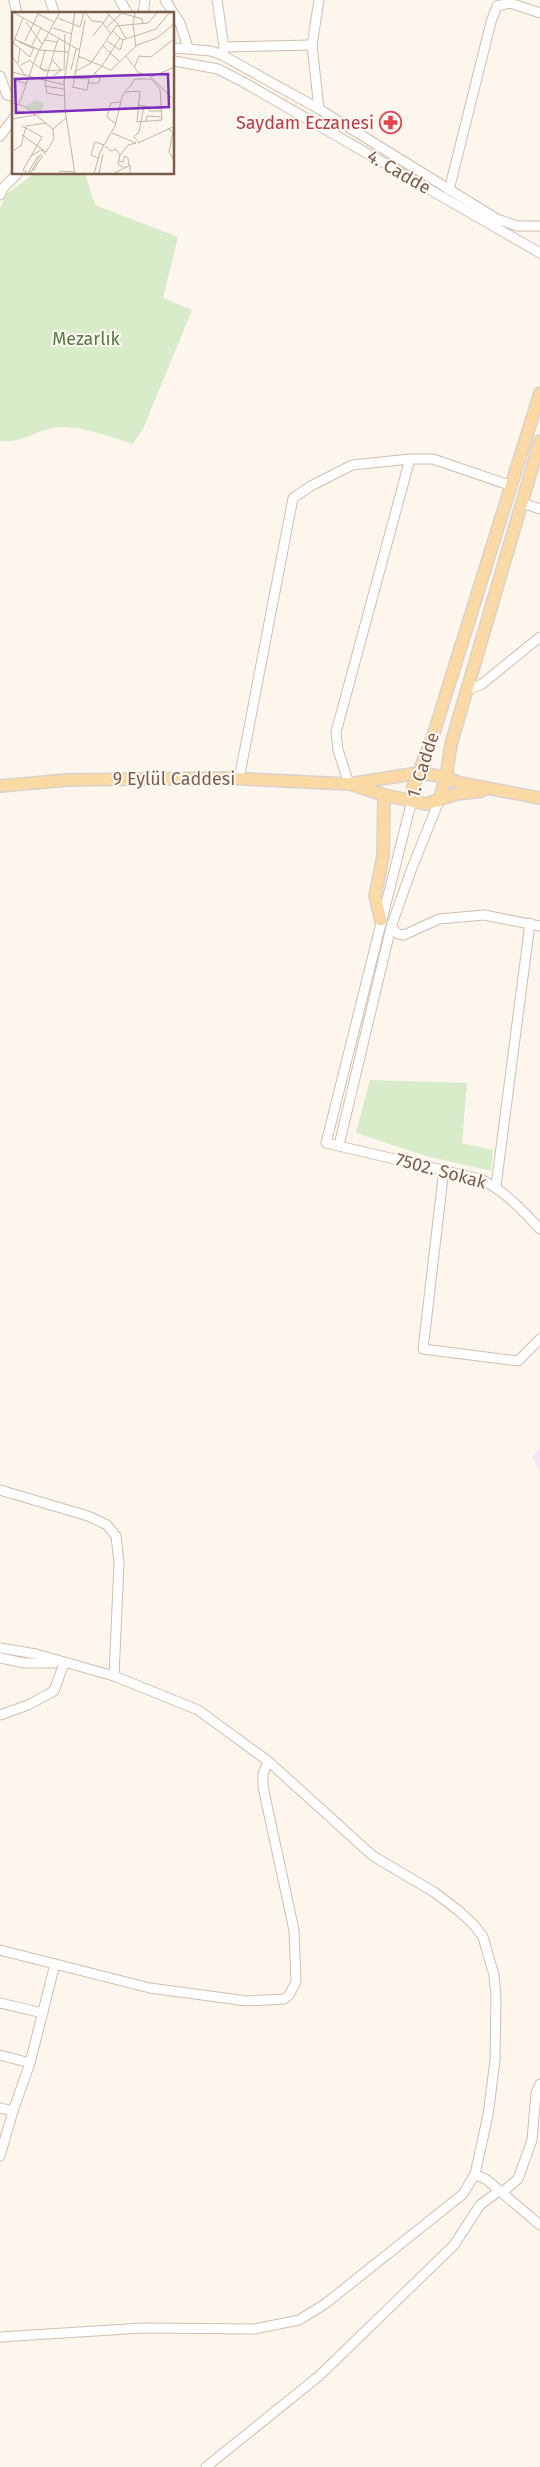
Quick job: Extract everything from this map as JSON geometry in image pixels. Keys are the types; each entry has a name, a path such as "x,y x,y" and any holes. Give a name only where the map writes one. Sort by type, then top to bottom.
{"main road":[{"name":"1. Cadde","path":"412,800 413,787 432,739 540,393"},
{"name":"1. Cadde","path":"439,801 446,777 451,744 540,441"},
{"name":"9 Eylül Caddesi","path":"0,786 66,780 239,779 349,784 418,773 446,777 460,783 540,798"},
{"name":"9 Eylül Caddesi","path":"349,784 384,795 426,804 456,794 496,790"},
{"path":"380,920 375,896 384,856 384,795"}],"street":[{"path":"50,0 54,12"},
{"path":"120,0 127,12"},
{"path":"165,0 173,12"},
{"path":"217,0 224,51 312,45"},
{"path":"319,0 312,45 319,109"},
{"path":"449,190 491,22 497,6 510,3 536,12 535,0"},
{"path":"175,15 180,23 188,48"},
{"name":"4. Cadde","path":"175,48 224,51 497,220 516,226 540,226"},
{"name":"4. Cadde","path":"175,61 218,70 245,83 540,253"},
{"path":"0,76 8,95 12,96"},
{"path":"0,136 12,121"},
{"path":"0,195 4,187 16,175"},
{"path":"239,779 293,498 311,486 352,465 410,459 433,459 512,486"},
{"path":"349,784 338,750 336,732 410,459"},
{"path":"522,503 540,509"},
{"path":"467,690 482,684 540,637"},
{"name":"1. Cadde","path":"326,1143 380,920 412,800"},
{"name":"1. Cadde","path":"339,1145 392,927 412,868 439,801"},
{"path":"392,927 398,934 404,935 439,919 484,915 540,926"},
{"path":"496,1186 530,924"},
{"name":"7502. Sokak","path":"326,1143 444,1169 496,1186 510,1196 540,1229"},
{"path":"444,1169 423,1349 518,1361 540,1339"},
{"path":"0,1490 88,1516 107,1525 116,1536 119,1563 114,1676"},
{"path":"0,1648 114,1676 198,1710 268,1761 373,1856 460,1911 483,1937 490,1958 496,1996 495,2060 488,2116 475,2174 463,2194 325,2304 299,2320 254,2330 144,2328 0,2336"},
{"path":"0,1658 24,1663 64,1663"},
{"path":"0,1715 28,1705 54,1690 64,1663"},
{"path":"0,1950 150,1988 268,2002 284,1999 289,1996 296,1982 294,1930 263,1787 263,1774 268,1761"},
{"path":"0,2154 12,2111 30,2063 56,1964"},
{"path":"0,2003 43,2014"},
{"path":"0,2055 30,2063"},
{"path":"493,2186 505,2190 518,2179 524,2166 532,2140 536,2093 540,2084"},
{"path":"0,2108 12,2111"},
{"path":"475,2174 493,2186 540,2225"},
{"path":"206,2467 319,2376 454,2245 493,2186"}],"shaded area":[{"path":"540,1446 540,1473 532,1458"}],"green space":[{"name":"Mezarlık","path":"33,175 85,175 95,205 178,237 163,298 192,310 143,429 133,444 69,427 52,428 16,440 0,441 0,208 5,195"},
{"path":"370,1080 467,1083 462,1143 493,1150 491,1171 426,1156 356,1133"}],"place":[{"name":"Saydam Eczanesi","path":"390,123"}]}
